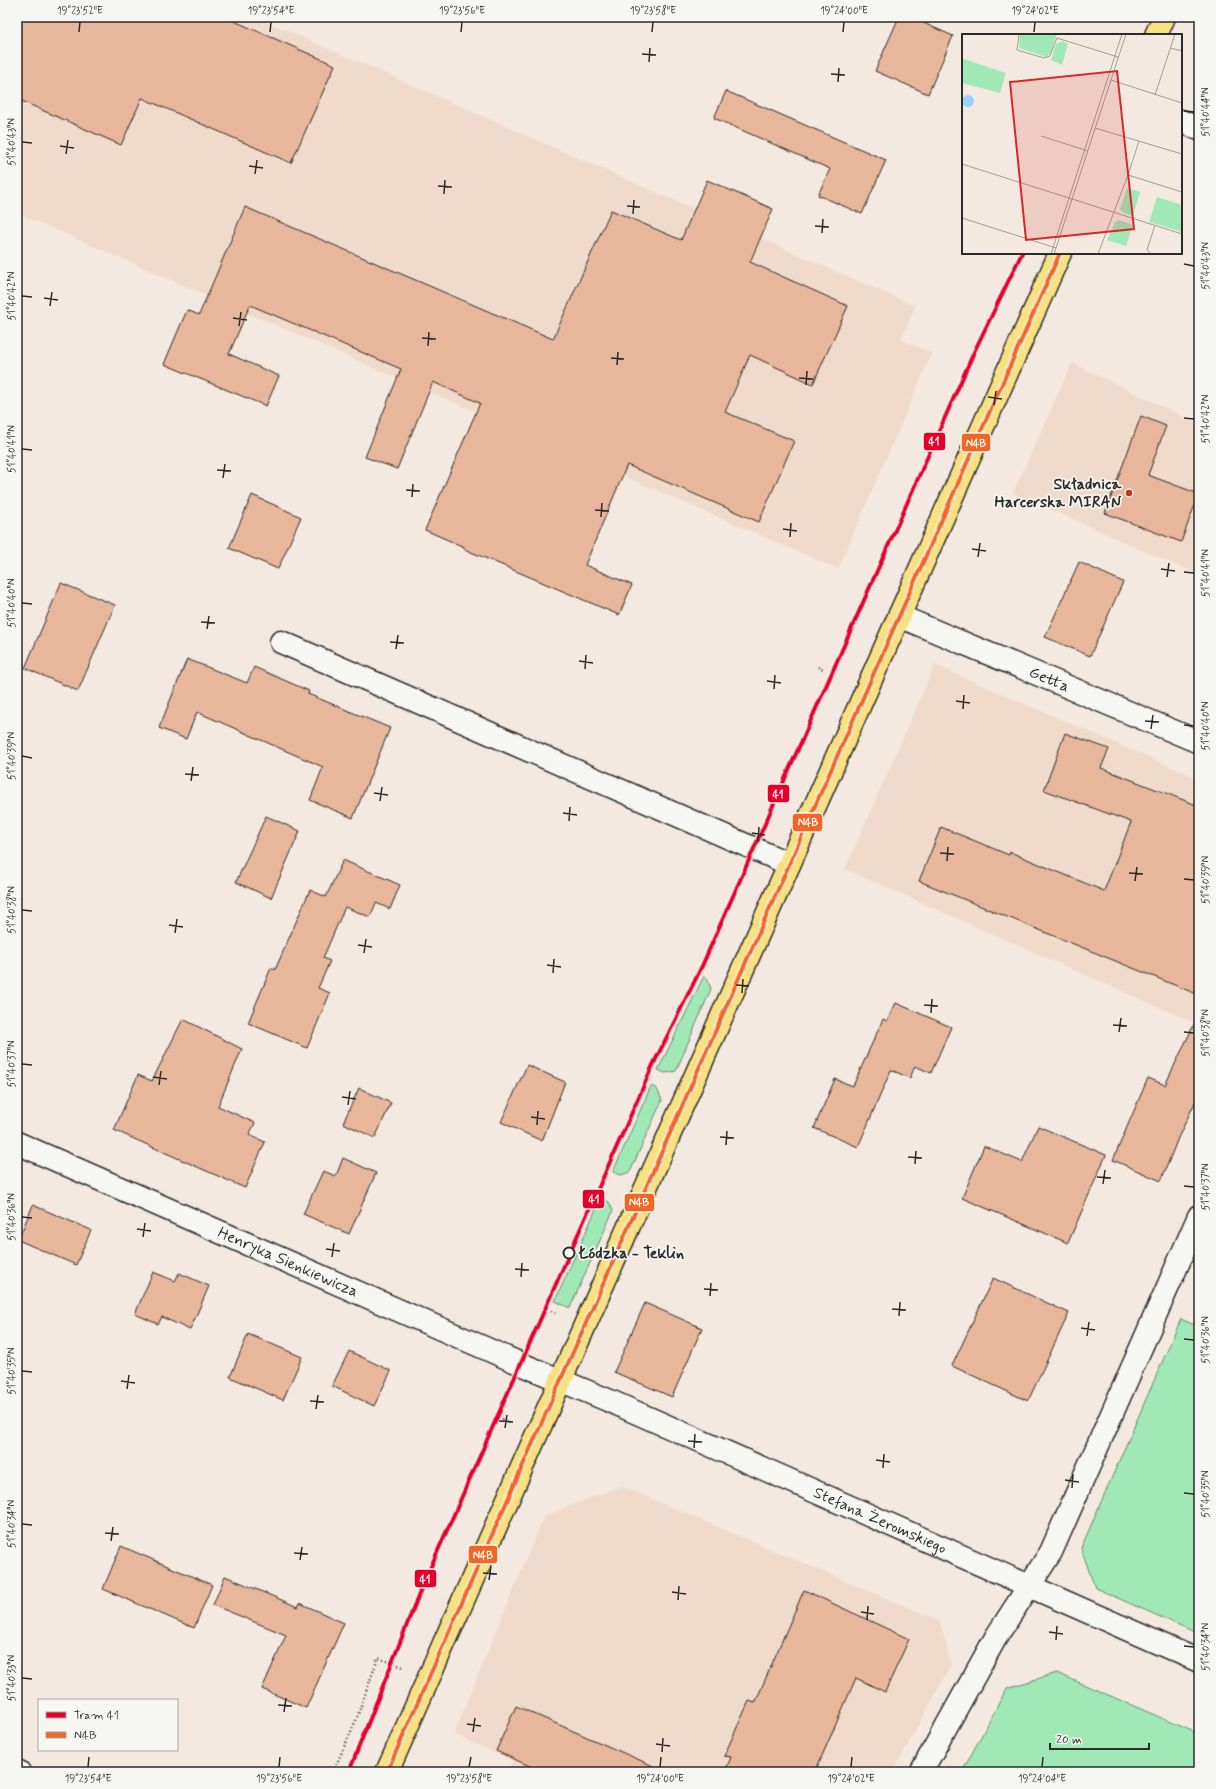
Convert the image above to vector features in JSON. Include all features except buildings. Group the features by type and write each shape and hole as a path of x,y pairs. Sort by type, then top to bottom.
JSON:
{"main road":[{"path":"1156,34 1164,17"},
{"path":"387,1772 1060,254"}],"street":[{"path":"1182,121 1199,129"},
{"name":"Getta","path":"898,616 1199,742"},
{"path":"281,642 789,864"},
{"name":"Henryka Sienkiewicza","path":"17,1143 560,1380"},
{"path":"921,1772 996,1637 1051,1552 1066,1521 1199,1216"},
{"name":"Stefana Żeromskiego","path":"560,1380 1199,1660"}],"path":[{"path":"818,667 825,671"},
{"path":"508,1428 510,1423"},
{"path":"333,1772 356,1720 378,1658 405,1668 408,1661"}],"shaded area":[{"path":"17,17 256,17 915,306 901,340 932,353 838,569 17,213"},
{"path":"1072,363 1199,424 1199,575 1013,493"},
{"path":"935,665 1199,779 1199,1025 845,869"},
{"path":"621,1486 940,1621 951,1665 893,1772 508,1772 513,1761 454,1734 544,1516"}],"green space":[{"path":"704,976 707,978 711,989 676,1071 665,1073 658,1070"},
{"path":"651,1086 657,1089 662,1100 630,1172 621,1175 613,1172"},
{"path":"601,1198 609,1202 613,1211 570,1308 555,1301"},
{"path":"1181,1319 1199,1327 1199,1634 1095,1588 1081,1548"},
{"path":"1057,1673 1199,1734 1199,1760 1194,1772 962,1772 1007,1688"}],"tram line":[{"name":"41","path":"349,1772 421,1589 652,1067 702,966 974,352 1022,254"}],"transit line":[{"name":"N4B","path":"387,1772 1060,254"}],"place":[{"name":"Składnica Harcerska MIRAN","path":"1129,493"},
{"name":"Łódzka - Teklin","path":"569,1253"}]}
